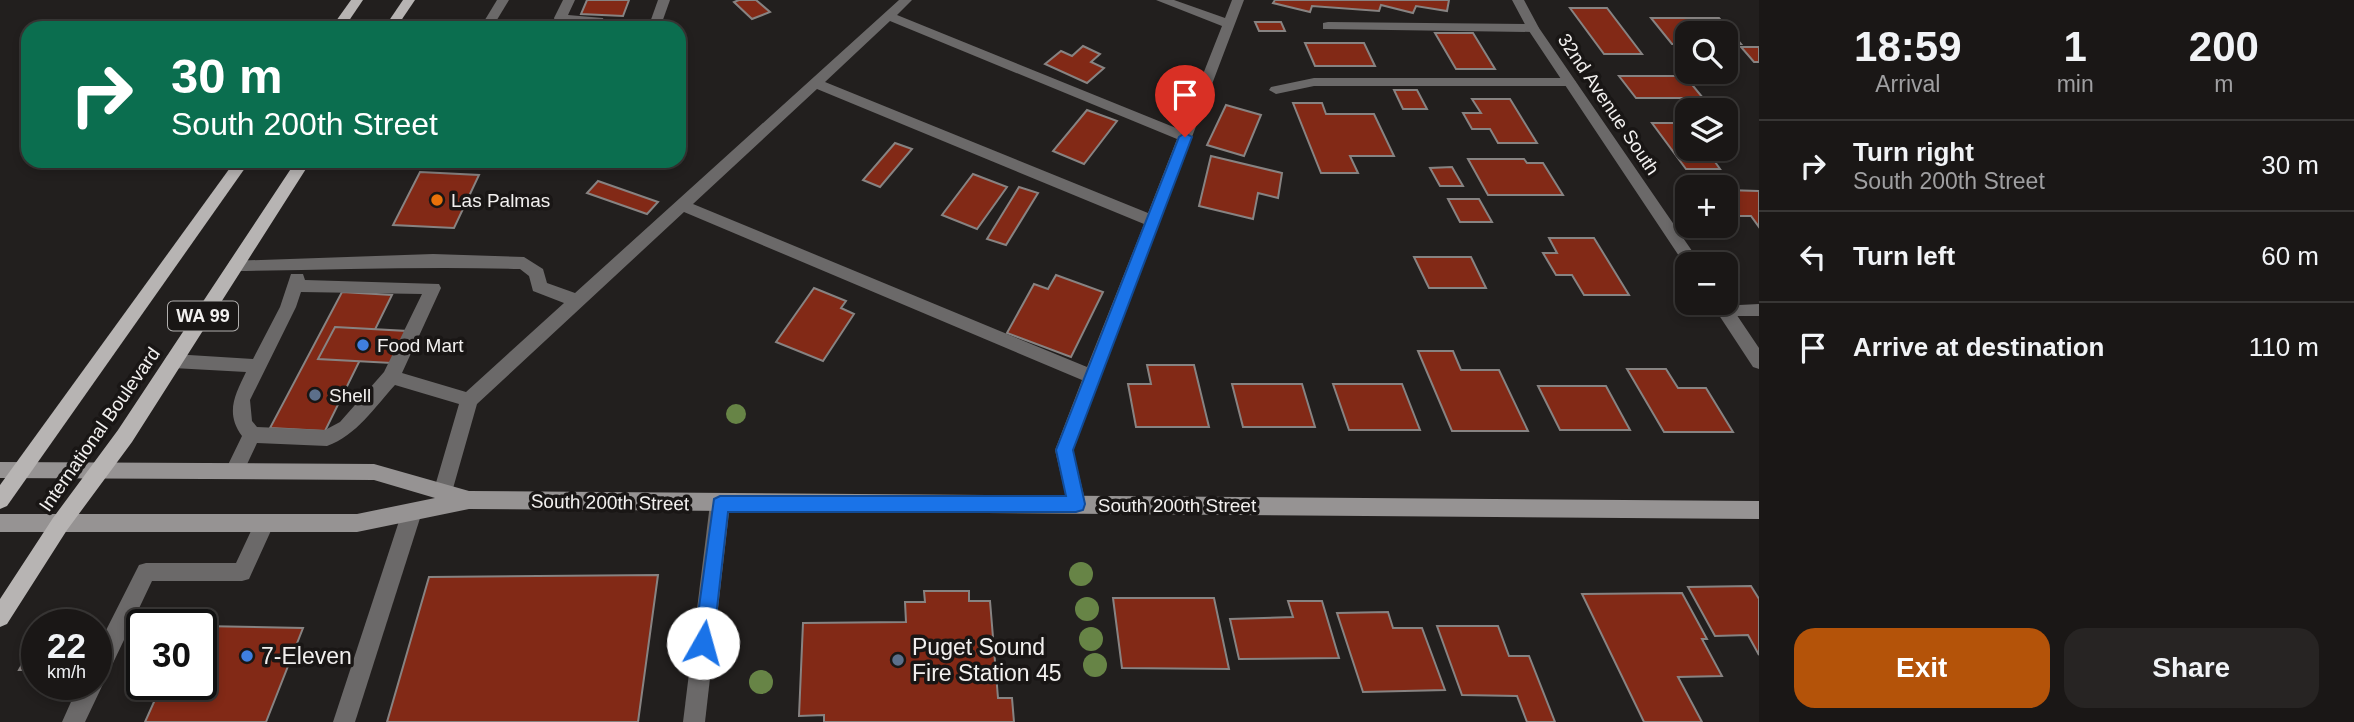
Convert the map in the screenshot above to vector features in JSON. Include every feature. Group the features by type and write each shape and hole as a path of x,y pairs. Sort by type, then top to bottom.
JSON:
{"main road":[{"path":"342,21 357,0"},
{"path":"396,21 409,0"},
{"name":"International Boulevard","path":"0,500 238,168"},
{"name":"International Boulevard","path":"0,617 60,524 125,436 299,168"},
{"name":"South 200th Street","path":"0,470 374,472 469,500"},
{"name":"South 200th Street","path":"0,523 356,523 469,500 1759,510"}],"street":[{"path":"490,21 503,0"},
{"path":"569,0 560,19 598,21"},
{"path":"656,21 664,0"},
{"path":"443,493 470,400 906,0"},
{"path":"1162,0 1229,24"},
{"path":"1076,504 1065,450 1238,0"},
{"name":"32nd Avenue South","path":"1518,0 1533,29 1685,252"},
{"path":"888,16 1185,137"},
{"path":"1328,26 1533,29"},
{"path":"1276,90 1314,82 1569,82"},
{"path":"815,83 1152,222"},
{"path":"682,205 1093,377"},
{"path":"236,265 433,260 524,263 537,273 539,287 577,301"},
{"path":"251,435 243,423 240,400 288,307 300,264"},
{"path":"251,435 327,438 347,427 391,377 433,288 294,286"},
{"path":"1738,308 1759,310"},
{"path":"1727,315 1759,362"},
{"path":"173,361 257,366"},
{"path":"391,377 470,400"},
{"path":"234,471 251,435"},
{"path":"694,722 720,504"},
{"path":"344,722 412,512"},
{"path":"112,641 146,572 242,572 264,524"},
{"path":"73,722 83,700"}],"building":[{"path":"587,0 629,0 623,16 581,14"},
{"path":"756,0 770,12 752,19 734,2"},
{"path":"1275,0 1449,0 1447,11 1416,6 1413,13 1381,5 1379,11 1312,6 1310,12 1273,3"},
{"path":"1570,8 1607,8 1642,54 1604,54"},
{"path":"1651,18 1719,18 1722,21 1675,21 1675,44 1672,44"},
{"path":"1255,22 1281,22 1285,31 1259,31"},
{"path":"1435,33 1473,33 1495,69 1456,69"},
{"path":"1305,43 1364,43 1375,66 1315,66"},
{"path":"1083,46 1100,54 1091,62 1104,68 1087,83 1045,64 1061,51 1072,56"},
{"path":"1741,47 1759,47 1759,62 1754,62"},
{"path":"1619,76 1675,76 1675,84 1692,84 1703,98 1675,98 1636,98"},
{"path":"1394,90 1417,90 1427,109 1403,109"},
{"path":"1472,99 1510,99 1537,143 1498,143 1490,129 1472,129 1463,113 1481,113"},
{"path":"1293,103 1322,103 1326,114 1374,114 1394,156 1350,156 1358,173 1321,173"},
{"path":"1226,105 1261,115 1244,156 1207,145"},
{"path":"1087,110 1117,121 1084,164 1053,151"},
{"path":"1652,123 1675,123 1675,154"},
{"path":"895,143 912,149 880,187 863,180"},
{"path":"1211,156 1282,173 1278,198 1258,193 1253,219 1199,206"},
{"path":"1468,159 1524,159 1527,163 1543,163 1563,195 1488,195"},
{"path":"1680,161 1714,161 1720,169 1686,169"},
{"path":"1452,167 1463,186 1440,186 1430,168"},
{"name":"Las Palmas","path":"420,172 479,175 454,228 393,225"},
{"path":"973,174 1007,187 977,229 942,215"},
{"path":"598,181 658,202 647,214 587,193"},
{"path":"1019,187 1038,193 1006,245 987,239"},
{"path":"1738,190 1759,191 1759,227 1751,216 1738,216"},
{"path":"1448,199 1479,199 1492,222 1460,222"},
{"path":"1549,238 1594,238 1629,295 1584,295 1572,275 1556,275 1543,253 1557,253"},
{"path":"1414,257 1471,257 1486,288 1429,288"},
{"path":"1056,275 1103,292 1071,357 1007,333 1034,284 1048,289"},
{"path":"814,288 846,301 841,308 854,314 823,361 776,342"},
{"name":"Shell","path":"342,292 392,295 325,431 270,428"},
{"name":"Food Mart","path":"335,327 407,331 392,363 318,359"},
{"path":"1418,351 1453,351 1461,370 1499,370 1528,431 1452,431"},
{"path":"1147,365 1194,365 1209,427 1136,427 1128,384 1151,384"},
{"path":"1627,369 1666,369 1678,388 1706,388 1733,432 1664,432"},
{"path":"1232,384 1302,384 1315,427 1243,427"},
{"path":"1333,384 1402,384 1420,430 1349,430"},
{"path":"1538,386 1606,386 1630,430 1560,430"},
{"path":"658,575 638,722 387,722 429,577"},
{"path":"1751,586 1759,599 1759,655 1748,635 1715,636 1688,587"},
{"name":"Puget Sound Fire Station 45","path":"924,591 969,591 969,601 990,601 998,698 1012,698 1014,722 824,722 824,715 799,716 803,623 906,622 905,602 925,602"},
{"path":"1682,593 1707,639 1702,639 1722,676 1678,677 1702,722 1644,722 1582,594"},
{"path":"1113,598 1214,598 1229,669 1122,668"},
{"path":"1288,601 1322,601 1339,658 1239,659 1230,619 1293,617"},
{"path":"1388,612 1393,628 1422,628 1445,690 1363,692 1337,613"},
{"name":"7-Eleven","path":"217,626 303,628 266,722 145,722 155,700 217,700"},
{"path":"1437,626 1498,626 1509,656 1529,656 1555,722 1527,722 1517,696 1462,695"}],"place":[{"name":"Las Palmas","path":"437,200"},
{"name":"Food Mart","path":"363,345"},
{"name":"Shell","path":"315,395"},
{"name":"7-Eleven","path":"247,656"},
{"name":"Puget Sound Fire Station 45","path":"898,660"}],"route":[{"path":"703,643 720,504 1076,504 1065,450 1185,137"}]}
